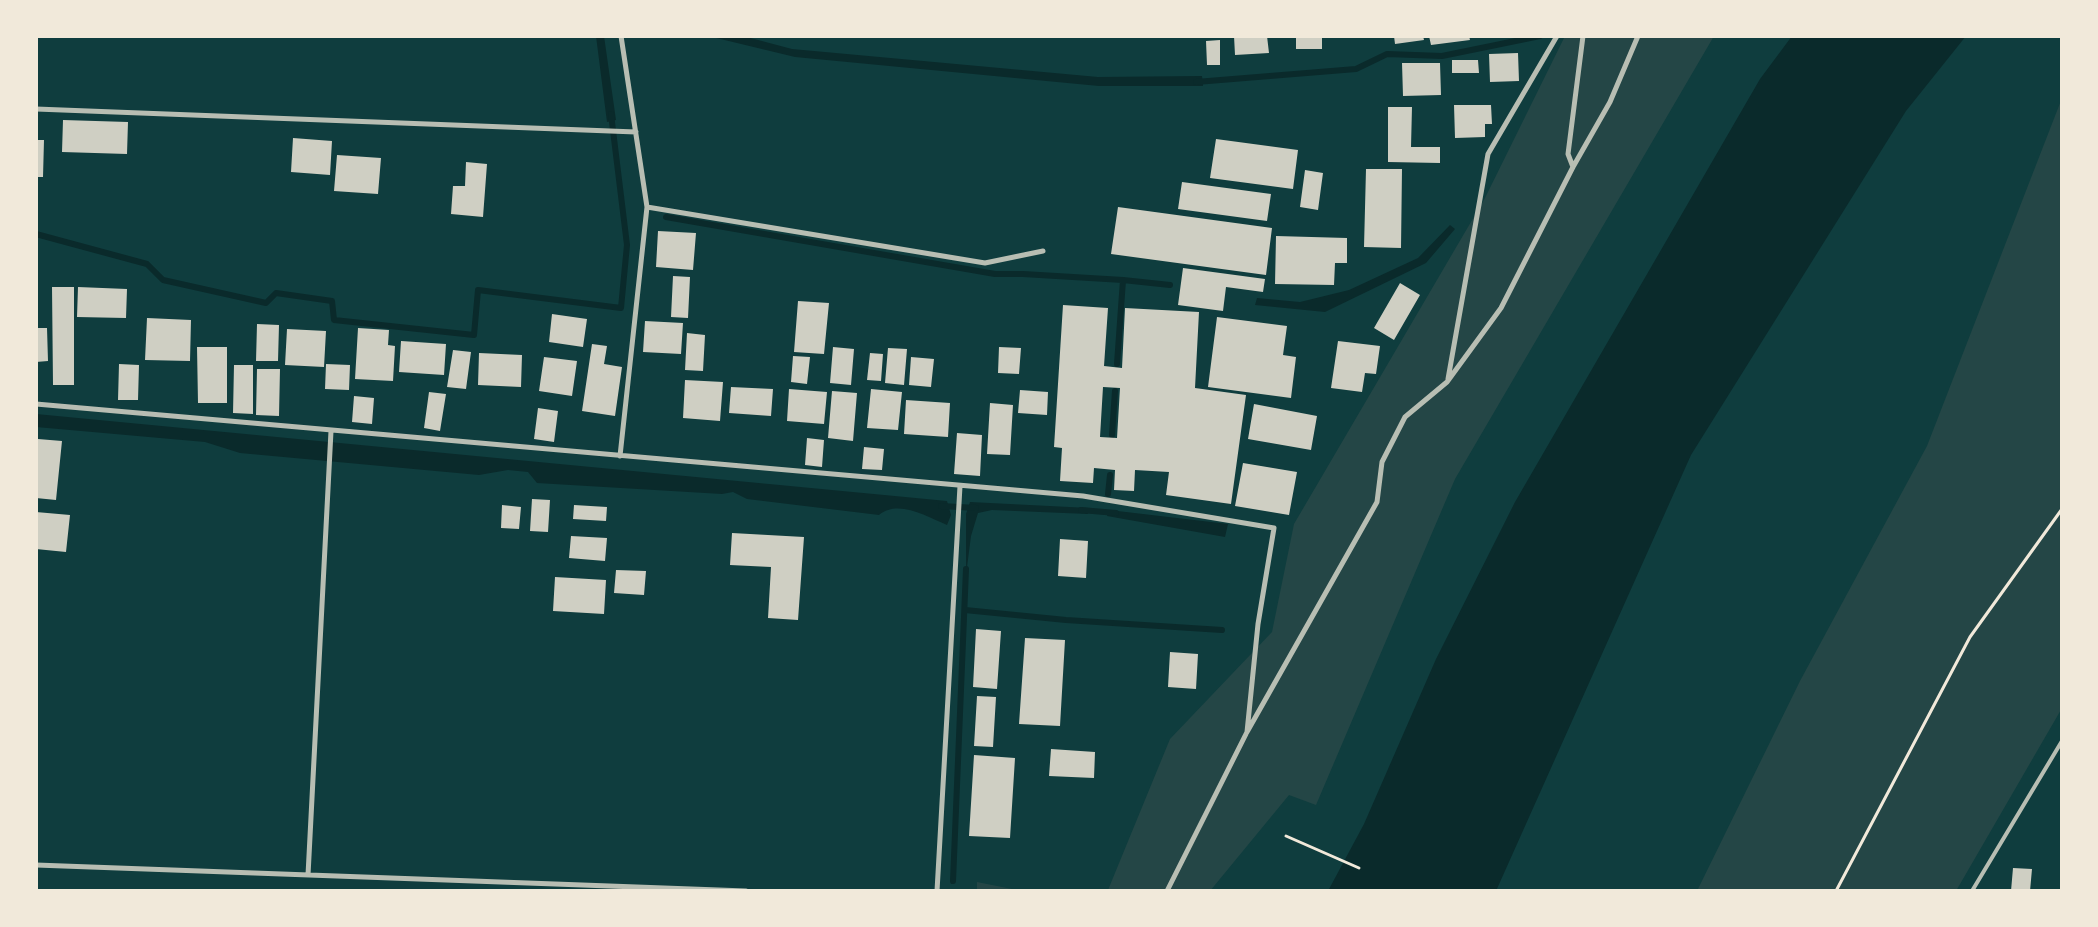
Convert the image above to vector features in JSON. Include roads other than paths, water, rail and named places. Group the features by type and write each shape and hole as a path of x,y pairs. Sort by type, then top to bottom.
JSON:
{"street":[{"path":"620,456 647,207 621,36"},
{"path":"1447,382 1488,154 1557,36"},
{"path":"1573,167 1568,154 1583,36"},
{"path":"1167,891 1246,732 1377,502 1382,462 1405,417 1447,382 1501,308 1573,167 1610,102 1638,36"},
{"path":"36,109 636,132"},
{"path":"647,207 984,263 1043,251"},
{"path":"36,404 1083,496 1274,528 1258,624 1246,732"},
{"path":"308,875 331,431"},
{"path":"940,890 960,486"},
{"path":"36,866 746,891"}],"lane":[{"path":"1972,891 2062,741"}],"waterway":[{"path":"1196,82 1356,69 1387,54 1442,56 1540,36"},
{"path":"36,234 147,264 163,280 266,303 276,293 332,301 334,320 474,335 478,290 621,308 627,245 611,114"},
{"path":"666,217 995,274 1123,280 1117,364"},
{"path":"1123,280 1170,285"},
{"path":"1112,435 1115,391"},
{"path":"1108,494 1110,475"},
{"path":"941,506 976,508"},
{"path":"1081,510 1116,513"},
{"path":"953,881 966,569"},
{"path":"965,610 1066,620 1222,630"}]}
